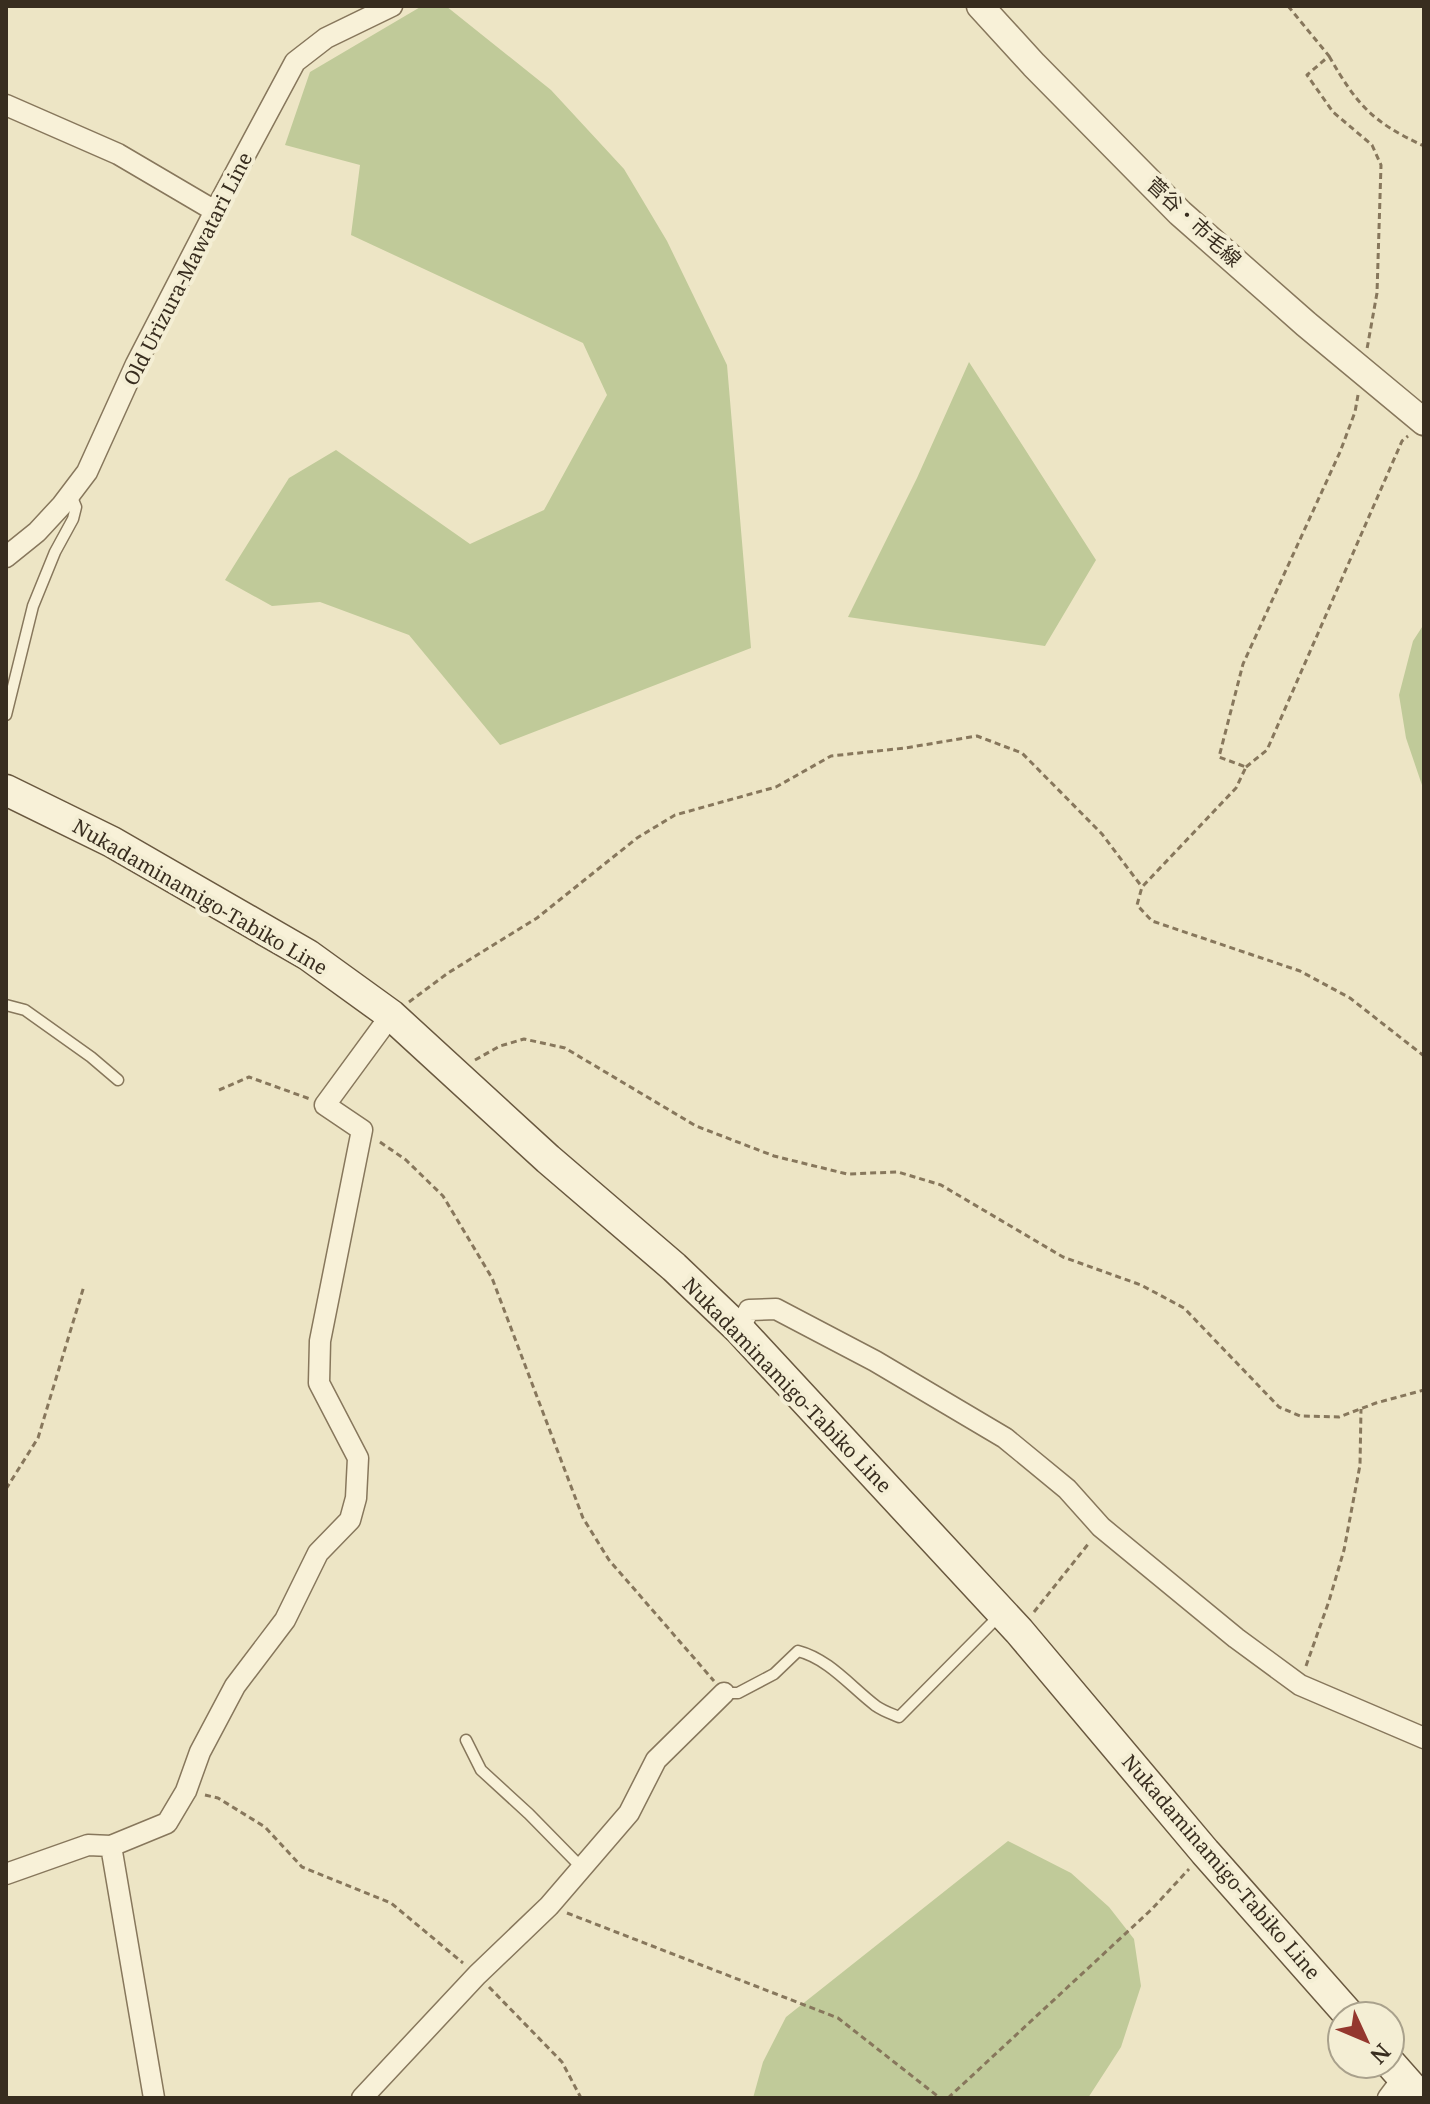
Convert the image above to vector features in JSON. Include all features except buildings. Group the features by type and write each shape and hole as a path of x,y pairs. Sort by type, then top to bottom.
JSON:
{"main road":[{"name":"Nukadaminamigo-Tabiko Line","path":"6,790 112,842 308,955 391,1015 548,1159 674,1267 739,1329 1012,1623 1205,1852 1336,2000"}],"street":[{"name":"Old Urizura-Mawatari Line","path":"6,557 37,532 71,495 87,472 136,364 295,62 326,38 392,6"},
{"name":"菅谷・市毛線","path":"980,6 1180,213 1363,371 1418,427"},
{"path":"6,105 118,154 215,211"},
{"path":"6,1874 88,1845 111,1846 167,1823 186,1791 200,1752 235,1686 285,1620 318,1553 350,1520 356,1498 358,1458 319,1383 320,1341 362,1130 325,1105 391,1015"},
{"path":"739,1329 749,1310 776,1309 875,1361 1005,1438 1067,1489 1101,1527 1236,1638 1300,1685 1424,1738"},
{"path":"362,2098 477,1975 549,1906 629,1813 656,1760 724,1693"},
{"path":"111,1846 154,2098"}],"lane":[{"path":"6,715 33,606 55,552 73,519 76,507 71,495"},
{"path":"6,1005 25,1010 118,1080"},
{"path":"724,1693 738,1693 774,1674 798,1651 810,1654 879,1708 899,1717 994,1621 1012,1623"},
{"path":"466,1740 481,1770 582,1868"}],"path":[{"path":"1288,6 1329,56 1349,91 1371,115 1424,146"},
{"path":"1246,767 1219,757 1243,664 1340,452 1355,412 1377,293 1381,165 1372,145 1333,112 1307,75 1329,56"},
{"path":"1418,427 1402,441 1267,750 1246,767 1236,788 1142,887 1137,905 1152,921 1300,971 1350,998 1424,1056"},
{"path":"391,1015 448,973 537,918 637,838 675,815 776,787 831,756 977,736 1022,753 1102,834 1142,887"},
{"path":"454,1072 500,1046 524,1039 565,1048 696,1126 774,1156 847,1174 898,1172 941,1185 1063,1257 1141,1285 1184,1308 1279,1407 1300,1416 1339,1417 1424,1390"},
{"path":"219,1090 249,1077 325,1105"},
{"path":"362,1130 406,1160 443,1196 492,1278 583,1518 609,1560 724,1693"},
{"path":"6,1489 38,1438 84,1286"},
{"path":"1300,1685 1344,1550 1360,1465 1361,1409"},
{"path":"1012,1623 1101,1527"},
{"path":"186,1791 218,1798 265,1827 302,1867 391,1903 477,1975 562,2062 581,2098"},
{"path":"948,2098 1152,1909 1205,1852"},
{"path":"549,1906 838,2018 940,2098"}],"green space":[{"path":"422,6 446,6 551,90 624,169 667,241 727,365 751,648 500,745 409,635 320,602 272,606 225,580 289,478 336,450 470,544 544,510 607,395 583,343 351,235 360,165 285,145 310,72"},
{"path":"969,362 1096,560 1045,646 848,617 917,478"},
{"path":"1424,624 1424,791 1406,738 1399,695 1413,641"},
{"path":"1008,1841 1071,1873 1109,1907 1134,1939 1141,1986 1121,2047 1088,2098 753,2098 763,2062 786,2017"}]}
